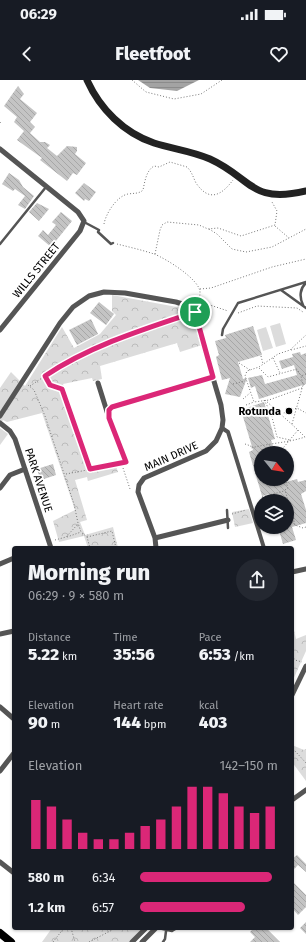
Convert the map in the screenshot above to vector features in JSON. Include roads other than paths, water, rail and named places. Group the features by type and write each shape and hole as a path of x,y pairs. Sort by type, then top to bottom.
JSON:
{"main road":[{"path":"88,80 104,108 128,129 153,142 209,159 256,190 282,195 306,191"},
{"path":"0,933 11,942"}],"street":[{"path":"1,152 78,212 84,221"},
{"name":"WILLS STREET","path":"0,330 80,231 84,221"},
{"path":"0,416 60,323 73,307 89,296 104,292 125,293 188,305 197,312 222,414 222,428 228,432 263,546"},
{"path":"108,414 112,407 213,377"},
{"path":"98,383 126,462"},
{"name":"PARK AVENUE","path":"0,423 14,435 50,546"},
{"name":"MAIN DRIVE","path":"156,546 155,538 138,492 138,485 144,478 206,451 216,441 222,428"},
{"path":"0,488 10,475 25,469"},
{"path":"155,538 228,517"},
{"path":"0,564 12,559"},
{"path":"294,572 306,569"},
{"path":"0,634 12,631"},
{"path":"294,691 306,665"},
{"path":"0,707 12,717"},
{"path":"0,771 12,756"},
{"path":"294,799 306,790"},
{"path":"0,862 12,871"},
{"path":"132,942 144,930"},
{"path":"142,942 155,930"}],"lane":[{"path":"0,244 46,187"},
{"path":"84,221 99,230 98,232 111,244 113,243"},
{"path":"222,335 223,329 231,312 236,305 242,301 306,282"},
{"path":"306,282 302,288 300,297 301,302 306,308"},
{"path":"280,290 306,308"},
{"path":"227,510 228,528"},
{"path":"163,930 174,930"},
{"path":"163,942 166,931"}],"place":[{"name":"Rotunda","path":"289,411"}]}
